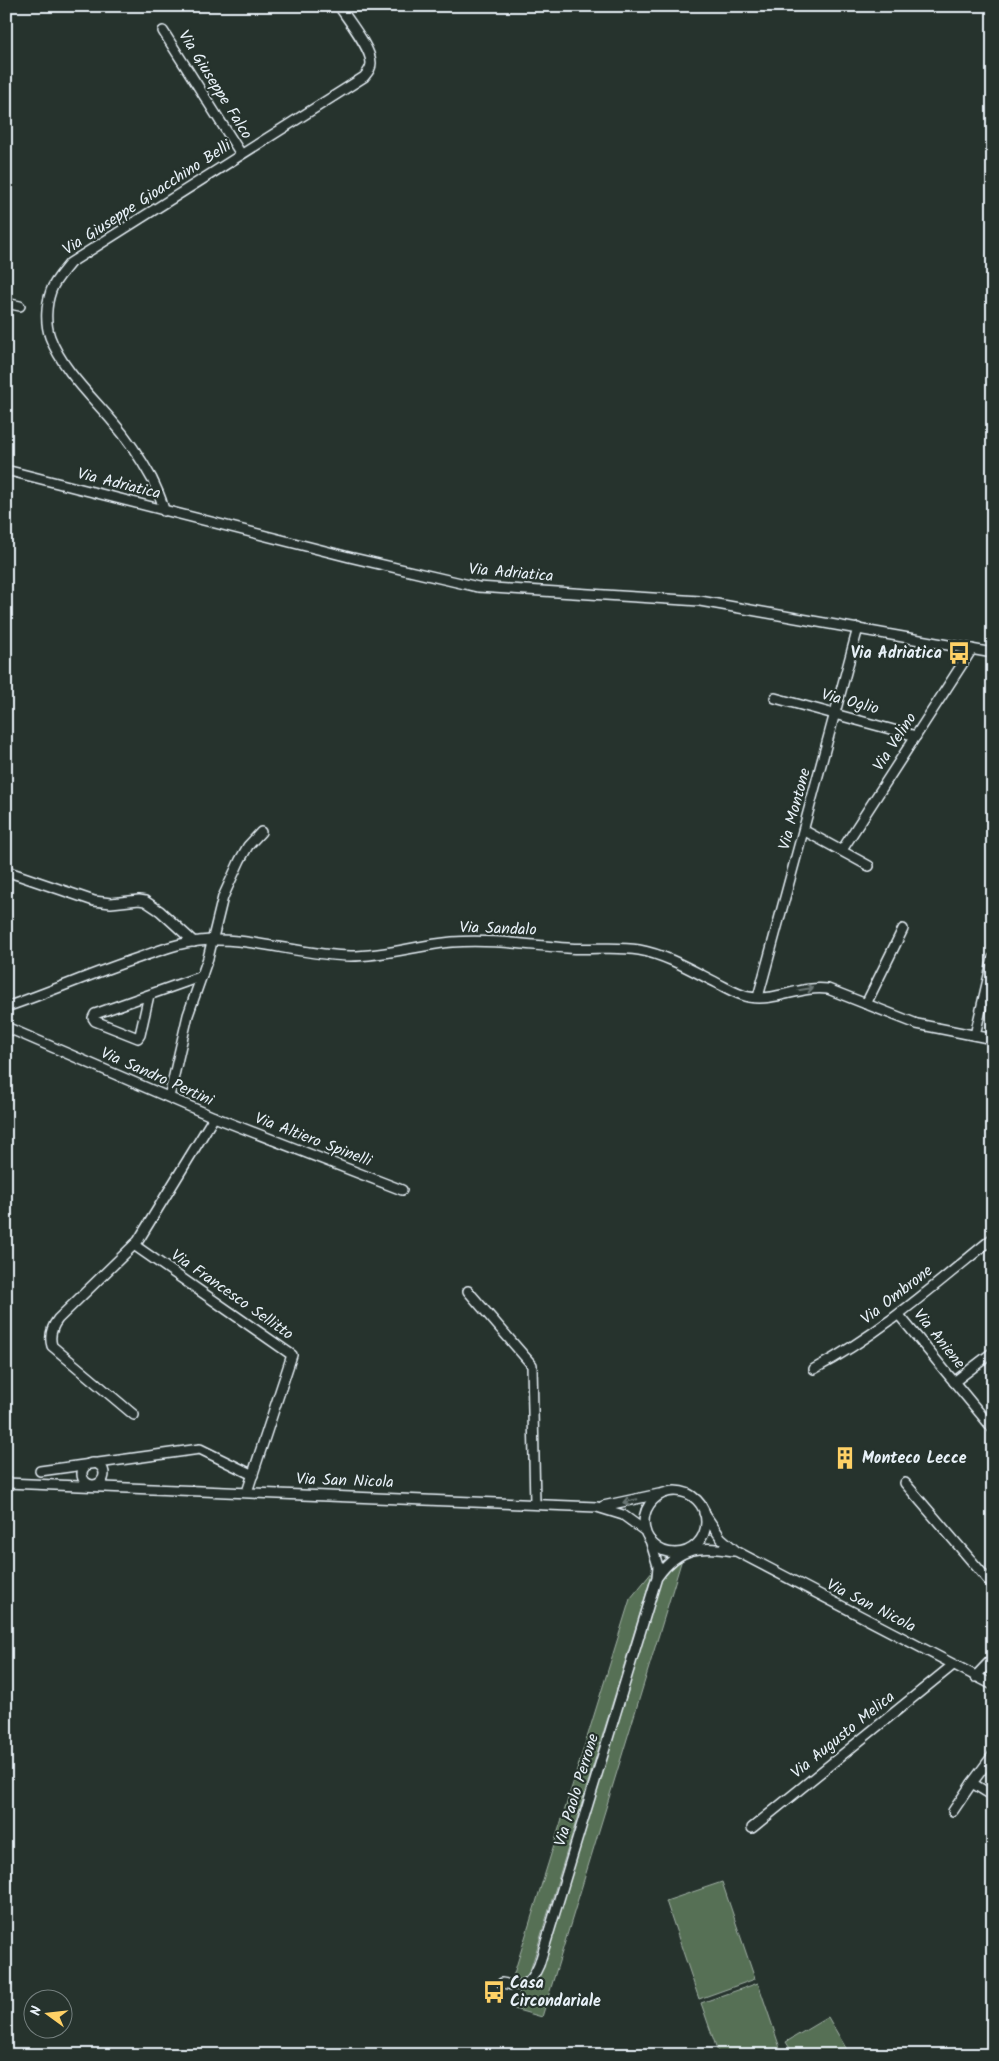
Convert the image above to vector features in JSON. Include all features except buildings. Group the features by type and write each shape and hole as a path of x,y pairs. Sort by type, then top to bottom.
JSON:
{"street":[{"name":"Via Giuseppe Gioacchino Belli","path":"164,511 158,490 128,442 82,386 53,343 47,323 47,307 51,290 59,276 70,264 364,77 369,70 371,62 368,52 339,6"},
{"name":"Via Giuseppe Falco","path":"163,31 241,154"},
{"path":"6,303 20,306"},
{"name":"Via Adriatica","path":"6,470 164,511 478,587 700,601 993,653"},
{"name":"Via Montone","path":"758,998 805,831 858,628"},
{"name":"Via Velino","path":"842,850 972,649"},
{"name":"Via Oglio","path":"775,698 916,736"},
{"path":"805,831 869,866"},
{"path":"169,1097 188,1015 213,940 227,884 248,846 261,832"},
{"path":"6,871 94,901 111,903 146,901 194,942"},
{"path":"866,1004 903,929"},
{"name":"Via Sandalo","path":"6,1008 126,962 194,942 231,941 318,954 352,956 381,954 451,942 517,942 591,950 616,948 641,951 662,957 736,992 758,998 767,998 817,988 828,989 917,1024 993,1039"},
{"path":"975,1036 993,958"},
{"path":"149,995 138,1038 94,1021 95,1014 202,976"},
{"name":"Via Sandro Pertini","path":"6,1026 214,1117 134,1245 54,1324 50,1334 52,1346 134,1415"},
{"name":"Via Altiero Spinelli","path":"214,1117 402,1190"},
{"name":"Via Ombrone","path":"814,1369 845,1352 899,1315 993,1238"},
{"name":"Via Francesco Sellitto","path":"134,1245 292,1355 247,1492"},
{"path":"468,1291 532,1364 535,1504"},
{"name":"Via Aniene","path":"899,1315 993,1429"},
{"path":"954,1382 993,1352"},
{"path":"40,1471 200,1449 253,1475"},
{"path":"91,1463 98,1464 103,1470 103,1477 100,1483 93,1485 87,1483 82,1478 85,1466 91,1463"},
{"name":"Via San Nicola","path":"6,1483 93,1485 596,1507 623,1515 645,1531 650,1540 659,1549 670,1552 699,1548 736,1551"},
{"path":"906,1483 993,1586"},
{"name":"Via San Nicola","path":"596,1507 664,1493 681,1491 689,1494 696,1499 720,1538 736,1551 993,1685"},
{"path":"645,1531 644,1516 647,1508 652,1501 664,1493"},
{"path":"688,1550 703,1535 706,1524 704,1513"},
{"name":"Via Paolo Perrone","path":"502,1983 522,1986 528,1983 533,1978 539,1964 657,1577 658,1566 650,1540"},
{"name":"Via Paolo Perrone","path":"657,1577 672,1560 688,1550"},
{"path":"975,1676 993,1658"},
{"name":"Via Augusto Melica","path":"752,1828 953,1665"},
{"path":"953,1811 993,1755"},
{"path":"972,1784 993,1796"}],"green space":[{"path":"682,1559 542,2017 514,2009 520,1991 534,1984 541,1970 661,1579 667,1568"},
{"path":"653,1571 531,1968 524,1978 512,1980 630,1599"},
{"path":"722,1882 755,1979 699,1999 666,1901"},
{"path":"758,1983 780,2048 761,2055 719,2055 701,2003"},
{"path":"828,2017 850,2055 794,2055 786,2042"}],"place":[{"name":"Via Adriatica","path":"959,653"},
{"name":"Monteco Lecce","path":"845,1458"},
{"name":"Casa Circondariale","path":"494,1992"}]}
